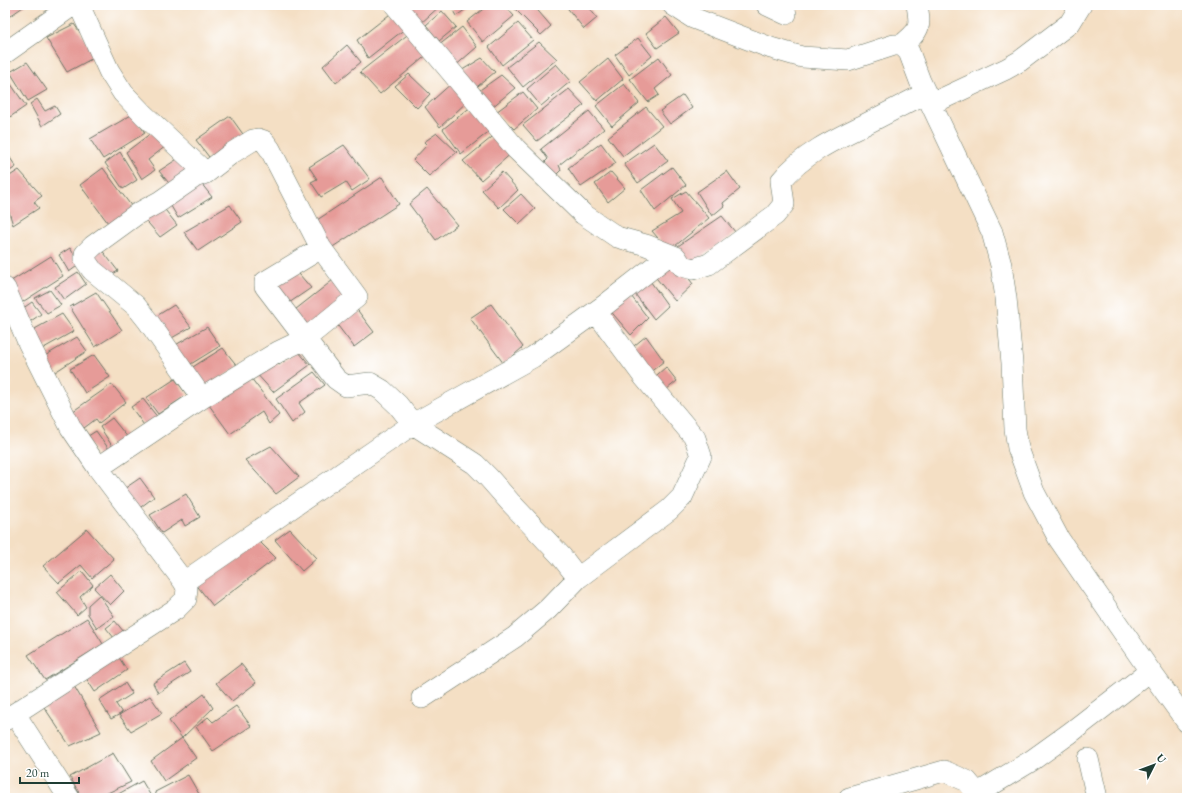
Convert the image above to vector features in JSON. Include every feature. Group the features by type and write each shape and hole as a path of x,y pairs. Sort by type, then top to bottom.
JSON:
{"street":[{"path":"5,53 73,5"},
{"path":"79,5 109,71 123,93 144,116 206,173"},
{"path":"394,5 516,149 583,214 617,236 646,245 676,258 682,266 693,269 709,264 775,215 784,204 781,181 791,169 802,160 836,139 928,99 1006,69 1020,61 1070,23 1082,5"},
{"path":"673,5 693,18 771,48 802,57 848,60 894,44 902,45 909,52 928,99 992,232 1001,265 1006,298 1012,356 1018,448 1034,492 1059,539 1187,722"},
{"path":"767,5 786,14"},
{"path":"902,45 914,34 920,22 917,5"},
{"path":"98,468 202,398 278,352 305,339 357,297 321,248 270,149 264,141 258,139 253,140 232,153 206,173 195,177 159,202 137,214 93,246 85,254 85,260 92,270 136,306 202,398"},
{"path":"321,248 265,282 265,286 336,379 346,386 370,384 382,390 398,405 413,424 474,464 488,477 561,556 578,578"},
{"path":"184,582 413,424 534,357 596,312 669,255"},
{"path":"5,288 28,342 71,428 98,468 187,588 186,599 176,609 10,717 69,798"},
{"path":"422,698 515,637 548,608 578,578 625,544 673,506 682,497 701,456 695,438 644,377 596,312"},
{"path":"849,798 944,771 967,781 980,796 1032,761 1150,671"},
{"path":"1088,759 1097,798"}],"building":[{"path":"5,5 26,5 7,18 5,15"},
{"path":"406,5 441,5 420,24"},
{"path":"450,5 472,5 456,16"},
{"path":"488,5 504,5 514,16 483,42 467,22"},
{"path":"519,5 533,5 551,26 541,35 515,9"},
{"path":"565,5 595,5 590,9 597,18 584,29"},
{"path":"394,11 406,28 368,58 357,40"},
{"path":"442,11 456,27 439,41 426,25"},
{"path":"666,17 679,33 657,48 646,33"},
{"path":"518,23 533,40 502,65 489,47"},
{"path":"74,24 97,56 67,72 46,38"},
{"path":"462,27 477,47 454,67 438,46"},
{"path":"411,32 428,54 380,94 360,72"},
{"path":"638,38 652,56 629,75 615,55"},
{"path":"539,42 557,59 523,87 507,67"},
{"path":"347,45 361,62 336,83 323,66"},
{"path":"659,57 672,75 655,89 659,95 648,102 630,79"},
{"path":"482,58 495,72 473,90 459,72"},
{"path":"608,59 623,79 597,101 580,82"},
{"path":"27,62 47,90 28,101 10,72"},
{"path":"556,64 571,81 541,106 527,89"},
{"path":"409,74 430,94 417,108 395,86"},
{"path":"501,75 515,88 491,108 477,92"},
{"path":"5,77 26,106 10,117 5,110"},
{"path":"453,82 469,100 440,127 425,107"},
{"path":"624,84 639,103 612,126 596,106"},
{"path":"569,89 584,105 537,141 523,125"},
{"path":"523,92 537,109 514,129 496,112"},
{"path":"683,95 692,108 670,124 660,111"},
{"path":"37,99 45,111 55,106 60,114 42,126 30,104"},
{"path":"472,106 492,129 461,154 443,129"},
{"path":"646,107 662,126 623,156 608,137"},
{"path":"589,111 604,129 559,165 561,170 553,178 542,165 548,159 541,149"},
{"path":"133,114 145,133 103,159 90,139"},
{"path":"230,116 245,137 212,161 196,140"},
{"path":"155,130 166,146 148,160 155,170 142,179 126,152"},
{"path":"437,133 457,152 429,176 413,160 427,145 424,142"},
{"path":"497,133 514,151 481,180 463,161"},
{"path":"601,143 616,163 581,187 568,168"},
{"path":"654,143 668,161 638,183 624,164"},
{"path":"344,145 370,179 352,191 346,182 321,197 311,182 317,179 309,167"},
{"path":"5,150 16,167 5,174"},
{"path":"120,152 137,180 123,189 105,163"},
{"path":"185,154 197,171 173,188 159,171"},
{"path":"672,167 686,185 655,211 641,190"},
{"path":"103,168 135,211 111,227 80,185"},
{"path":"19,170 42,196 34,202 39,208 13,225 9,212 5,215 5,179"},
{"path":"727,171 740,189 723,203 724,206 712,216 697,192"},
{"path":"502,172 518,190 499,208 482,190"},
{"path":"611,172 625,188 608,202 595,184"},
{"path":"382,177 399,204 328,250 311,224"},
{"path":"197,178 212,197 178,218 168,201"},
{"path":"427,189 457,225 436,240 409,204"},
{"path":"686,191 709,218 669,251 652,231 681,213 672,199"},
{"path":"521,194 535,209 519,224 504,209"},
{"path":"230,205 242,222 198,251 184,232"},
{"path":"162,206 177,225 160,237 143,217"},
{"path":"722,216 736,233 689,265 678,246"},
{"path":"70,248 80,264 69,272 59,255"},
{"path":"101,249 118,271 106,278 88,256"},
{"path":"51,256 63,276 21,303 8,283"},
{"path":"674,259 693,284 675,301 652,273"},
{"path":"294,268 311,288 286,305 267,283"},
{"path":"78,272 86,284 64,300 55,287"},
{"path":"648,278 668,306 654,319 632,290"},
{"path":"333,280 349,301 307,334 291,313"},
{"path":"50,290 61,305 47,313 35,298"},
{"path":"96,292 122,330 95,347 70,307"},
{"path":"628,292 648,318 631,335 608,308"},
{"path":"32,302 41,314 28,323 19,311"},
{"path":"352,303 374,332 354,347 332,318"},
{"path":"491,304 523,347 504,364 470,318"},
{"path":"174,305 191,327 170,339 155,317"},
{"path":"62,314 74,331 42,349 31,331"},
{"path":"207,327 220,346 186,367 172,347"},
{"path":"646,336 664,361 648,374 629,350"},
{"path":"77,337 87,351 52,374 43,357"},
{"path":"223,348 238,367 201,391 188,370"},
{"path":"298,351 310,365 273,392 255,372 273,358 279,365"},
{"path":"94,355 110,377 85,393 70,369"},
{"path":"666,367 677,381 661,394 650,381"},
{"path":"314,372 325,385 299,403 305,412 292,423 276,399"},
{"path":"251,378 279,415 269,424 262,412 230,434 209,405"},
{"path":"175,379 187,395 158,414 146,398"},
{"path":"112,384 126,402 99,423 96,419 80,431 69,414"},
{"path":"143,399 159,419 146,428 131,407"},
{"path":"112,418 129,439 114,449 100,427"},
{"path":"96,431 111,452 101,460 85,438"},
{"path":"271,446 299,477 276,494 245,460"},
{"path":"140,478 154,497 137,510 121,491"},
{"path":"186,494 200,517 185,526 182,520 162,533 150,515"},
{"path":"87,529 114,559 92,578 81,565 59,583 43,566"},
{"path":"290,529 317,558 302,571 275,540"},
{"path":"256,538 276,558 213,606 195,583"},
{"path":"82,571 93,585 80,597 86,607 77,615 57,592"},
{"path":"110,574 124,591 110,605 94,588"},
{"path":"99,595 114,616 97,628 88,614 88,605"},
{"path":"87,618 103,644 45,680 28,655"},
{"path":"115,621 128,637 119,644 106,628"},
{"path":"116,653 127,670 95,692 84,675"},
{"path":"184,663 190,672 158,693 153,683"},
{"path":"241,664 256,683 232,701 216,683"},
{"path":"125,683 132,694 116,704 122,713 111,719 99,700"},
{"path":"74,686 101,732 70,746 44,707"},
{"path":"204,694 213,708 182,738 169,721"},
{"path":"150,696 162,713 131,731 119,715"},
{"path":"236,706 251,726 213,751 196,727 208,717 213,722"},
{"path":"182,738 196,758 164,781 151,761"},
{"path":"113,753 131,782 97,798 82,798 70,777"},
{"path":"188,775 199,794 191,798 158,798 155,792"},
{"path":"142,781 152,798 111,798"}]}
